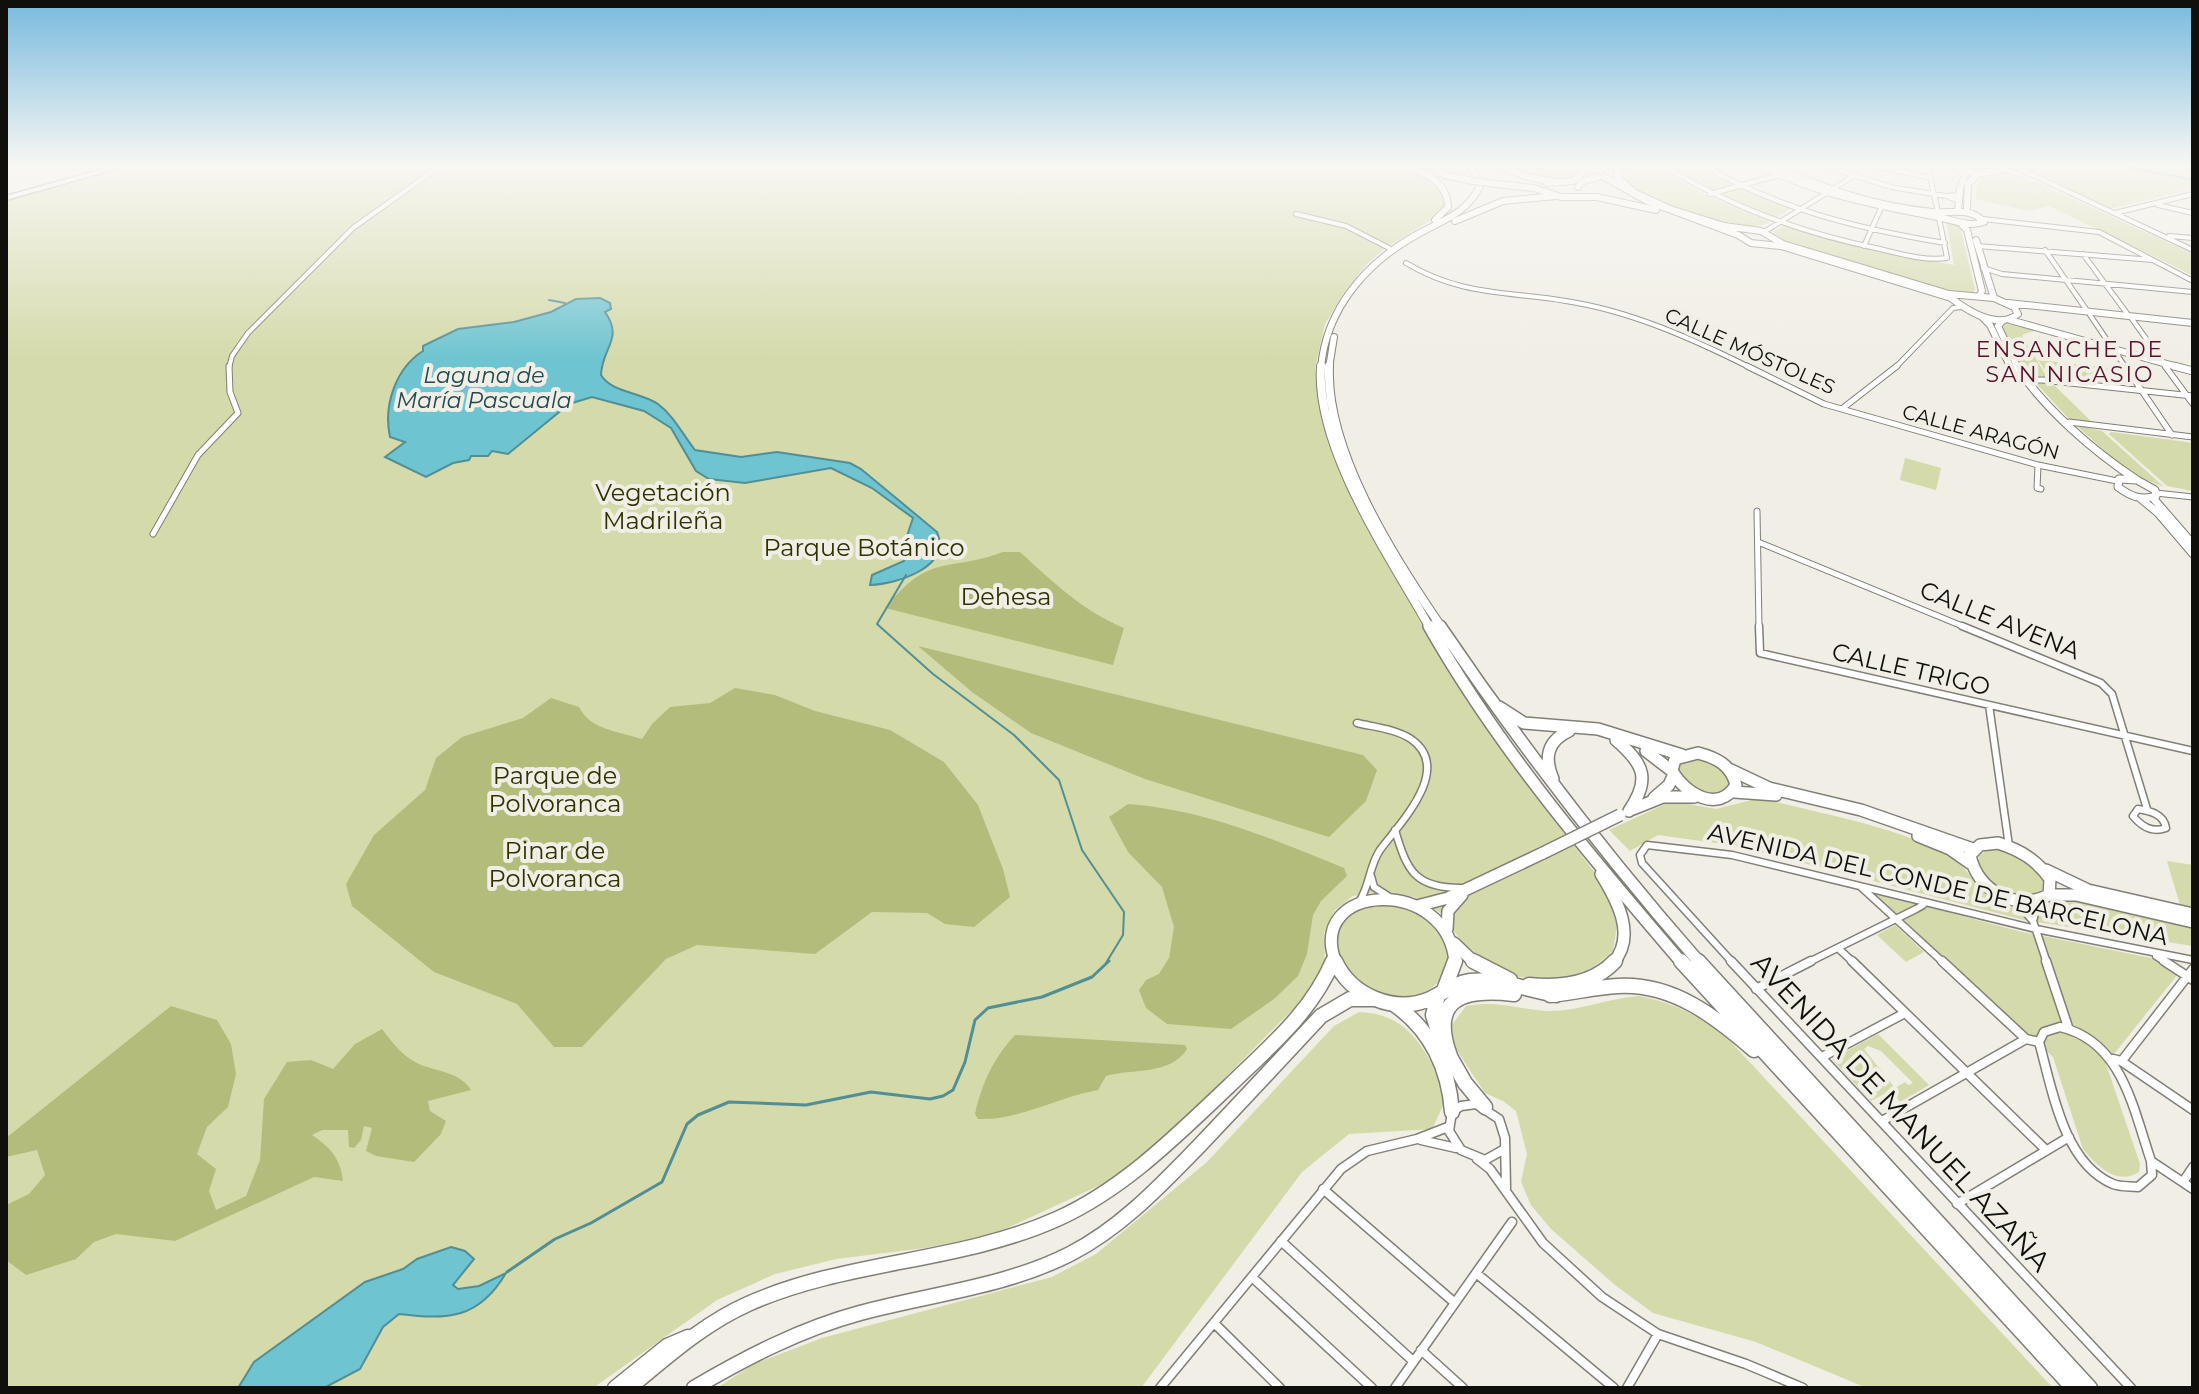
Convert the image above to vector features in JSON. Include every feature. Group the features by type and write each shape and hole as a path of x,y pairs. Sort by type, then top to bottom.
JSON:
{"main road":[{"path":"1420,229 1389,248 1360,279 1332,323 1323,348 1321,396 1326,420 1396,573 1473,696 1601,867 1788,1079 2073,1388"},
{"path":"1360,279 1393,249 1426,229"},
{"path":"1436,229 1395,254 1352,299 1334,335 1328,372 1329,398 1342,440 1369,501 1436,620 1483,694 1612,863 1797,1073 2090,1388"},
{"path":"1728,229 1764,232 1770,242"},
{"path":"1731,229 1740,232 1746,241 1770,242 1935,290 1963,302 1990,325 2003,356 2024,385 2119,482 2158,513 2193,554"},
{"path":"1966,229 1982,291 1980,295"},
{"path":"1973,229 1994,298"},
{"path":"1963,302 1980,295 2008,303 2089,314"},
{"path":"2008,303 2012,317"},
{"path":"2193,324 2028,309 1998,326 2005,345 2031,384 2120,469 2154,493 2193,544"},
{"path":"1982,317 2012,317 2193,369"},
{"path":"2119,482 2137,480"},
{"path":"2140,498 2154,493"},
{"path":"1436,620 1499,708 1513,720 1531,727 1597,729 1634,743 1682,755 1707,755 1769,788 1861,810 1973,849 1988,843 2009,846 2029,856 2044,869 2088,890 2193,914"},
{"path":"1579,727 1554,739 1547,754 1547,765 1551,777 1612,863"},
{"path":"1597,729 1627,749 1643,774 1640,796 1624,813"},
{"path":"1634,743 1672,774 1683,789 1700,797"},
{"path":"1649,802 1669,785 1672,764 1682,755"},
{"path":"1731,770 1736,785 1734,792"},
{"path":"615,1388 667,1346 747,1304 808,1282 966,1249 1058,1219 1136,1172 1299,1018 1321,993 1334,960 1332,932 1346,909 1359,902 1393,898 1417,906 1450,936 1465,957 1495,976 1536,986 1584,983 1616,959 1625,926 1603,876 1545,802 1535,781"},
{"path":"1417,906 1433,904 1649,802 1674,795 1721,799 1734,792 1770,794 1854,815 1928,839 1970,863 1974,872 1991,889 2015,900 2076,895 2193,922"},
{"path":"1970,863 1973,849"},
{"path":"2043,898 2051,888 2044,869"},
{"path":"1473,886 1451,905 1446,917 1457,959 1454,976 1432,1008 1433,1022 1450,1056 1465,1083 1485,1107"},
{"path":"1334,960 1351,983 1417,1020 1426,1032 1450,1085 1452,1112"},
{"path":"1393,1004 1425,1002 1469,981 1556,995"},
{"path":"1450,1056 1442,1031 1442,1017 1448,1007 1463,998 1480,992 1556,995 1633,985 1671,993 1719,1018 1788,1079"},
{"path":"694,1388 753,1354 794,1335 857,1314 993,1282 1050,1263 1085,1245 1120,1223 1156,1191 1321,1016 1350,999 1376,999"},
{"path":"629,1388 704,1329"}],"street":[{"path":"153,534 198,455 238,413 230,392 228,370 232,356 248,333 352,229"},
{"path":"1352,229 1389,248"},
{"path":"1764,232 1768,229"},
{"path":"1804,229 1864,246 1941,260 1947,257 1942,229"},
{"path":"1869,229 1945,243"},
{"path":"2073,229 2099,232 2193,281"},
{"path":"2147,229 2193,250"},
{"path":"1864,246 1872,230"},
{"path":"2163,236 2193,239"},
{"path":"1977,246 2155,260"},
{"path":"2045,250 2172,435"},
{"path":"2083,254 2193,404"},
{"name":"CALLE MÓSTOLES","path":"1406,263 1433,279 1472,290 1568,301 1638,319 1716,350 1824,404 1851,410"},
{"path":"1983,268 1997,273 2193,292"},
{"path":"2185,292 2193,302"},
{"path":"1843,408 1887,376 1953,308 1963,302"},
{"path":"2031,384 2033,380 2042,380 2190,396"},
{"name":"CALLE ARAGÓN","path":"1851,410 1873,420 2038,465 2119,482"},
{"path":"2069,422 2193,437"},
{"path":"2038,465 2037,488 2041,489"},
{"path":"2154,493 2193,497"},
{"name":"CALLE TRIGO","path":"1757,511 1760,653 2193,751"},
{"name":"CALLE AVENA","path":"1758,542 2089,676 2112,694 2147,809 2162,818 2166,828 2154,830 2139,823 2133,816 2135,810 2147,809"},
{"path":"1989,705 2009,846"},
{"path":"1357,723 1413,740 1423,754 1427,770 1424,789 1370,868 1368,887 1359,902"},
{"path":"1395,830 1409,869 1421,882 1439,888 1473,886"},
{"name":"AVENIDA DEL CONDE DE BARCELONA","path":"1642,863 1640,855 1647,845 1732,855 1922,902 2153,954 2193,960"},
{"name":"AVENIDA DE MANUEL AZAÑA","path":"1642,863 1756,989 2131,1388"},
{"path":"1370,868 1374,887 1380,894 1393,898"},
{"path":"1860,886 2026,1039 2039,1042"},
{"path":"2035,925 2043,898"},
{"path":"2015,900 2035,925 2068,1027"},
{"path":"1756,989 1916,909 1923,905 1922,902"},
{"path":"1838,948 2046,1150"},
{"path":"2117,1060 2191,975 2153,954"},
{"path":"1822,1057 1905,1013"},
{"path":"2117,1060 2151,1161 2152,1175 2143,1184 2130,1188 2118,1186 2088,1167 2069,1137 2039,1042 2044,1032 2068,1027 2090,1036 2117,1060 2193,1110"},
{"path":"1882,1121 2026,1039"},
{"path":"1457,1148 1448,1127 1452,1112 1467,1104 1485,1107 1504,1126 1505,1186 1514,1205"},
{"path":"1160,1388 1341,1169 1367,1151 1417,1139 1448,1127"},
{"path":"1957,1204 2069,1137"},
{"path":"1417,1139 1457,1148 1490,1169 1543,1243 1574,1274 1602,1297 1658,1334 1746,1364 1803,1388"},
{"path":"1477,1159 1492,1158 1503,1150"},
{"path":"2151,1161 2193,1189"},
{"path":"2183,1182 2193,1167"},
{"path":"1323,1189 1455,1303"},
{"path":"1395,1388 1512,1222"},
{"path":"1281,1241 1413,1361"},
{"path":"1476,1273 1614,1388"},
{"path":"1252,1277 1372,1388"},
{"path":"1214,1323 1280,1388"},
{"path":"1627,1388 1658,1334"},
{"path":"1421,1350 1463,1388"}],"green space":[{"name":"Parque de Polvoranca","path":"6,229 1417,229 1384,249 1365,266 1325,324 1315,368 1328,442 1443,662 1547,811 1602,882 1618,918 1613,951 1587,973 1555,982 1514,976 1485,961 1461,941 1442,914 1414,897 1384,891 1353,896 1335,910 1324,933 1325,965 1312,990 1175,1128 1109,1181 992,1235 925,1248 836,1259 775,1274 717,1300 593,1388 6,1388"},
{"path":"1794,229 1862,248 1954,265 1947,229 1961,229 1973,292 1953,292 1786,242 1774,232"},
{"path":"2097,229 2139,229 2193,254 2193,276"},
{"path":"2008,322 2040,329 2022,335 2048,379 2030,379 2019,366 2000,326"},
{"path":"2038,360 2119,369 2129,384 2055,378"},
{"path":"2035,382 2051,382 2095,425 2070,420"},
{"path":"2076,425 2102,431 2164,487 2129,473"},
{"path":"2109,434 2193,443 2193,491 2167,486"},
{"path":"1905,458 1941,468 1936,490 1900,480"},
{"name":"Dehesa","path":"1003,552 1020,552 1082,604 1124,628 1113,665 885,608 901,590 927,571"},
{"path":"918,646 1363,755 1377,770 1366,801 1329,837 1145,779 1031,733 972,692"},
{"name":"Pinar de Polvoranca","path":"735,688 775,695 815,711 890,730 944,762 978,805 1003,869 1010,897 974,927 945,924 927,913 872,912 815,954 697,945 666,959 582,1047 554,1047 517,1004 434,972 352,906 346,884 374,835 425,790 436,758 462,737 523,718 551,698 579,707 598,725 642,739 670,707 710,703"},
{"path":"1702,759 1719,767 1730,784 1724,793 1702,792 1687,782 1677,771 1682,761"},
{"path":"1760,798 1856,821 1926,844 1956,859 1981,890 2007,906 2071,901 2094,905 2193,928 2193,946 2024,920 1737,846 1658,835 1630,851 1609,830 1672,801 1716,809"},
{"path":"1128,804 1211,819 1344,868 1347,876 1321,901 1313,915 1307,954 1298,976 1274,999 1231,1029 1167,1024 1146,1008 1139,990 1146,980 1159,974 1169,958 1174,927 1162,887 1128,852 1109,817"},
{"path":"1990,848 2020,854 2043,876 2042,890 2033,894 2014,894 1996,885 1978,862 1979,856"},
{"path":"2167,861 2193,865 2193,907 2180,905"},
{"path":"1872,892 2018,931 2151,958 2178,974 2106,1064 2140,1164 2139,1172 2123,1177 2115,1175 2101,1167 2083,1149 2053,1057"},
{"path":"1378,904 1405,907 1424,917 1444,944 1447,955 1443,976 1435,985 1414,997 1391,997 1369,988 1351,972 1340,953 1339,934 1350,916"},
{"path":"1895,925 1924,952 1906,962 1877,935"},
{"path":"1639,996 1688,1012 1730,1041 2053,1388 1867,1388 1756,1342 1653,1313 1615,1285 1551,1229 1531,1205 1521,1182 1527,1154 1516,1111 1485,1093 1456,1049 1451,1026 1466,1006 1478,1004 1559,1011"},
{"path":"171,1006 217,1020 231,1044 236,1074 228,1107 207,1127 197,1154 216,1169 209,1191 216,1210 246,1196 260,1160 264,1099 287,1062 311,1060 333,1069 355,1044 382,1029 408,1058 461,1079 471,1090 428,1101 430,1111 446,1121 441,1134 414,1162 376,1156 366,1151 372,1128 364,1126 361,1140 354,1148 349,1147 348,1130 322,1130 312,1135 334,1154 343,1181 314,1177 175,1241 116,1234 94,1242 76,1259 26,1275 6,1260 6,1205 29,1194 45,1175 37,1150 6,1157 6,1138"},
{"path":"1359,1012 1393,1020 1416,1039 1424,1051 1448,1095 1432,1129 1349,1134 1302,1172 1141,1388 717,1388 754,1364 822,1338 1052,1277 1096,1254 1207,1162 1334,1026"},
{"path":"1878,1034 1929,1085 1900,1102 1891,1090 1871,1101 1832,1059","holes":["1868,1046 1881,1051 1913,1083 1908,1085 1905,1082 1895,1088 1864,1049"]},
{"path":"1015,1035 1185,1045 1187,1049 1180,1058 1161,1067 1106,1076 1098,1090 1023,1113 978,1119 975,1114 985,1082 1000,1053"}],"water":[{"name":"Laguna de María Pascuala","path":"600,298 610,303 611,309 605,312 613,329 602,365 601,375 606,381 658,404 674,420 695,450 741,457 777,452 850,463 861,469 937,532 940,544 930,564 907,577 870,585 872,575 904,561 902,551 913,518 872,488 831,468 745,483 709,479 696,471 671,428 644,411 592,397 569,404 508,454 492,451 488,456 471,456 469,460 453,463 426,477 385,457 405,442 390,437 390,400 405,367 423,351 423,346 458,329 514,322 551,312 576,299"},
{"path":"451,1247 465,1251 474,1259 453,1285 458,1289 479,1286 506,1273 485,1300 473,1308 447,1316 399,1314 383,1327 360,1369 324,1388 238,1388 254,1362 365,1282"}],"waterway":[{"path":"549,300 565,303"},
{"path":"906,575 877,624 933,674 1014,735 1059,780 1082,850 1124,912 1123,935 1106,963"},
{"path":"507,1272 555,1239 591,1223 662,1182 687,1124 698,1115 729,1102 806,1105 871,1092 930,1099 943,1096 953,1090 965,1062 975,1020 988,1008 1042,997 1092,977 1109,961"}],"district":[{"name":"ENSANCHE DE SAN NICASIO","path":"2070,362"}],"park label":[{"name":"Vegetación Madrileña","path":"663,506"},
{"name":"Parque Botánico","path":"864,547"}]}
